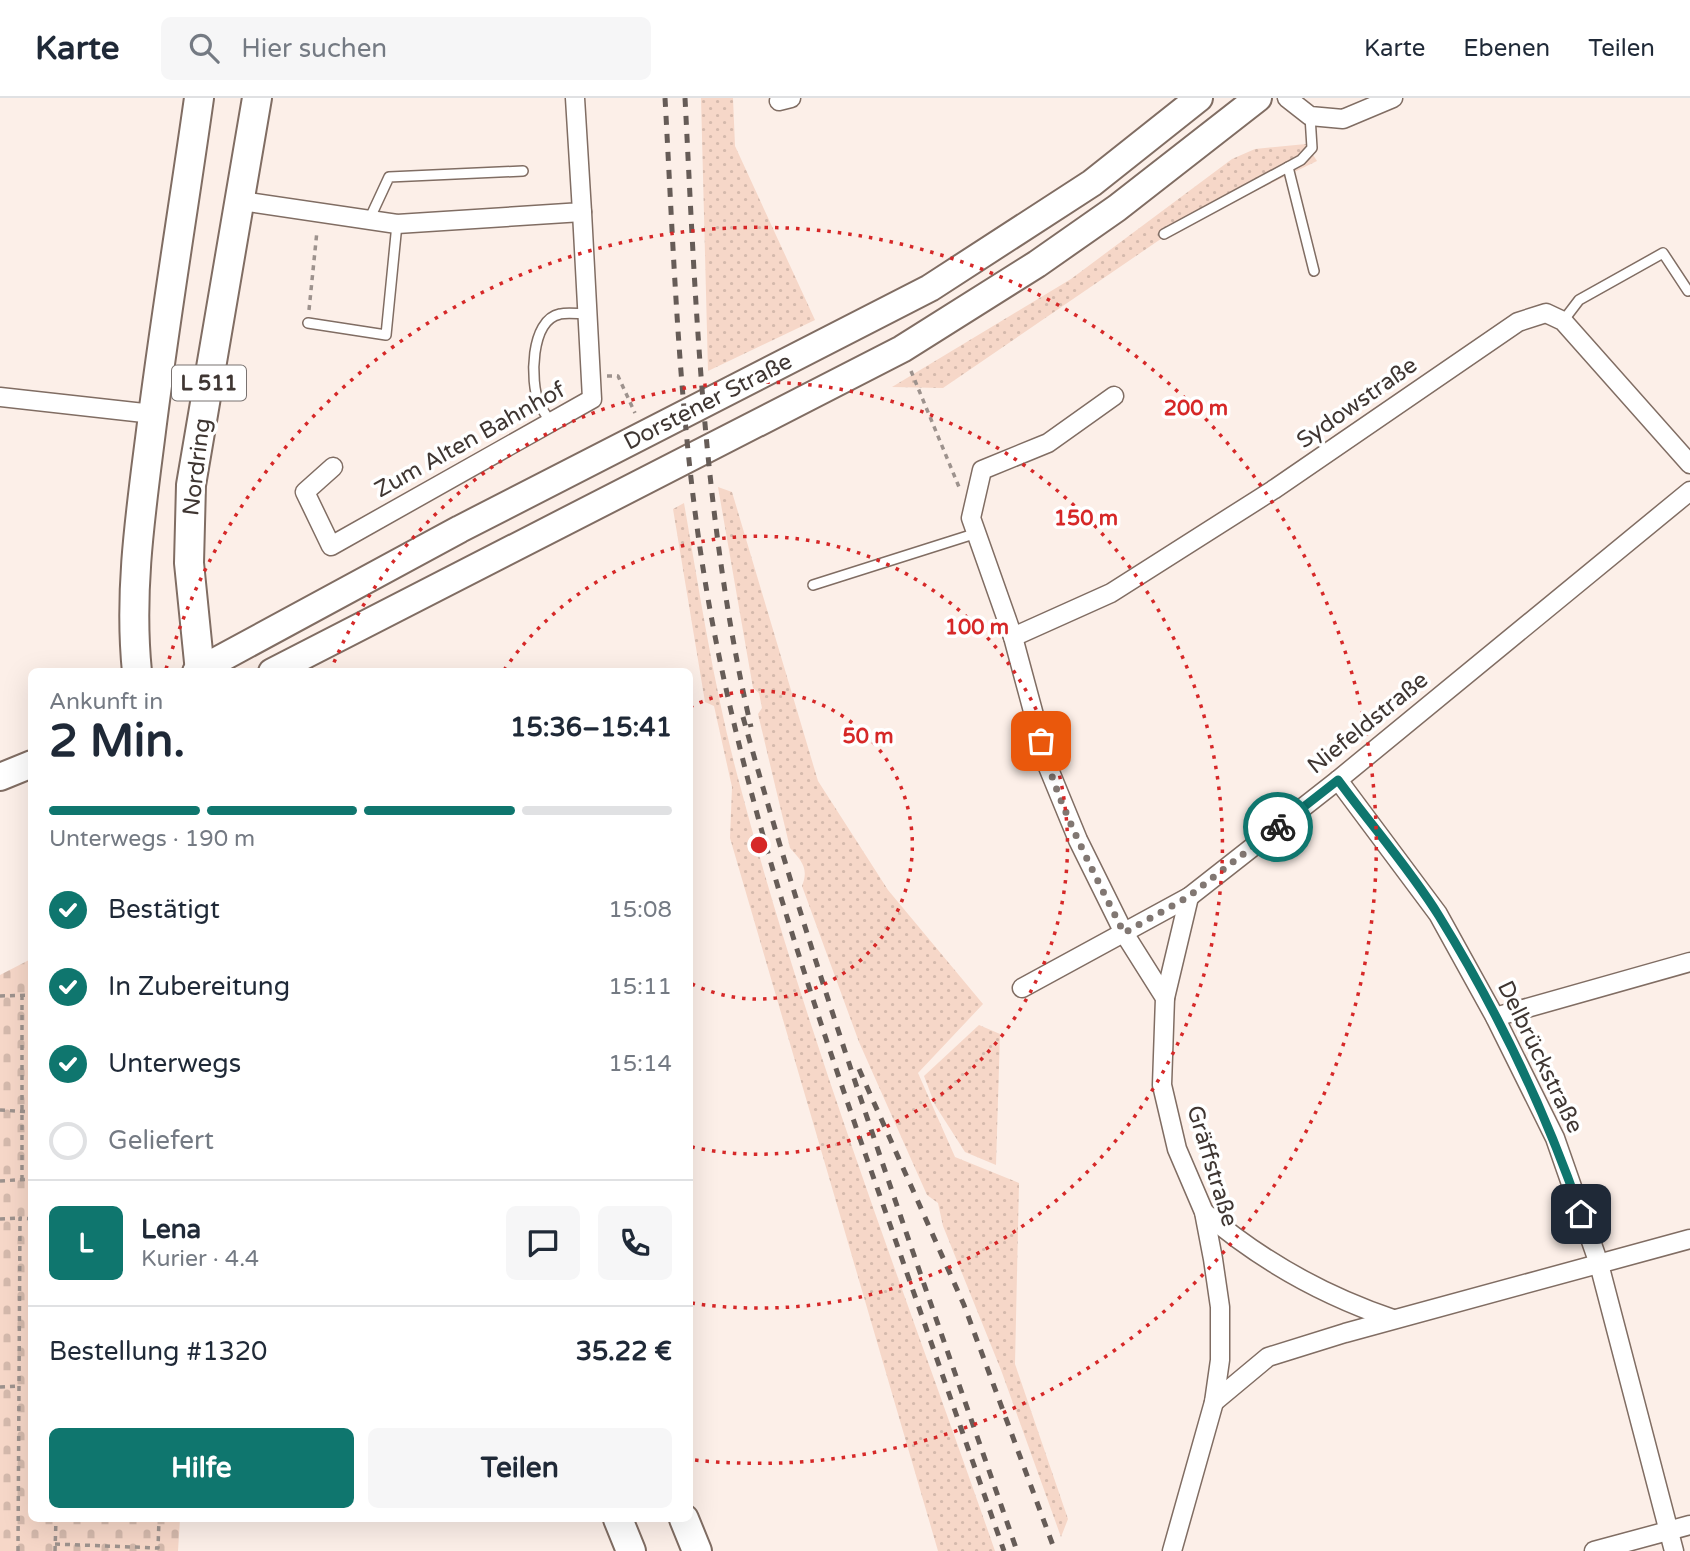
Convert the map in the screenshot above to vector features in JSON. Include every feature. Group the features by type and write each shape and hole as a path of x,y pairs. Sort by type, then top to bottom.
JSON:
{"main road":[{"name":"L 511","path":"137,668 135,560 153,414 199,98"},
{"name":"Nordring","path":"198,668 189,563 191,485 242,201 257,98"},
{"name":"Dorstener Straße","path":"204,668 460,529 930,288 1092,183 1199,98"},
{"name":"Dorstener Straße","path":"280,668 902,349 1037,264 1106,216 1258,98"},
{"path":"0,777 28,766"},
{"path":"619,1522 631,1551"},
{"path":"685,1522 697,1551"}],"street":[{"name":"Zum Alten Bahnhof","path":"333,467 305,492 331,546 592,399 575,98"},
{"path":"1287,98 1310,116 1343,119 1393,98"},
{"path":"242,201 397,224 582,212"},
{"name":"Sydowstraße","path":"1013,638 1111,593 1273,490 1518,321 1546,313 1563,321"},
{"path":"1563,321 1690,464"},
{"path":"1114,396 1048,443 982,470 974,525 1013,638 1048,766 1079,840 1124,933 1165,998"},
{"path":"0,397 153,414"},
{"name":"Niefeldstraße","path":"1022,988 1188,897 1338,780 1690,491"},
{"name":"Delbrückstraße","path":"1338,780 1438,915 1495,1017 1555,1139 1599,1264 1674,1551"},
{"name":"Gräffstraße","path":"1172,1551 1214,1402 1220,1360 1220,1307 1204,1212 1177,1149 1163,1085 1165,998 1188,897"},
{"path":"1495,1017 1690,962"},
{"path":"1204,1212 1237,1241 1289,1275 1343,1302 1393,1319"},
{"path":"1214,1402 1268,1357 1393,1319 1690,1239"},
{"path":"1594,1551 1690,1525"}],"lane":[{"path":"1164,234 1301,160 1312,148 1310,116"},
{"path":"1288,167 1314,271"},
{"path":"369,220 389,177 523,171"},
{"path":"308,324 386,335 397,224"},
{"path":"1563,321 1579,300 1663,253 1688,291"},
{"path":"551,422 538,402 534,370 537,337 547,322 558,314 587,314"},
{"path":"813,584 974,525"}],"path":[{"path":"308,324 316,262 317,211"},
{"path":"902,349 974,525"},
{"path":"22,995 22,1180"},
{"path":"0,996 28,995"},
{"path":"0,1110 28,1112"},
{"path":"0,1181 28,1179"},
{"path":"18,1551 20,1218"},
{"path":"0,1219 28,1219"},
{"path":"0,1387 20,1386"},
{"path":"55,1551 56,1522"},
{"path":"55,1544 158,1548 159,1522"}],"green space":[{"path":"701,98 733,98 735,146 815,320 708,371"},
{"path":"1306,144 1317,161 1171,232 943,388 892,387 1071,279 1232,159 1255,149"},
{"path":"718,487 732,492 818,781 888,890 983,1004 918,1073 955,1157 1019,1183 1015,1364 1068,1519 1061,1537 1001,1370 943,1226 938,1203 927,1195 859,1042 802,886 804,870 801,861 790,848 758,714 762,708 759,693 753,688"},
{"path":"684,503 722,710 765,876 826,1071 995,1551 938,1551 730,838 732,787 714,706 705,702 673,509"},
{"path":"28,961 28,1522 180,1522 178,1551 0,1551 0,975"},
{"path":"979,1025 1000,1034 996,1165 965,1152 935,1105 924,1076"}],"railway":[{"path":"665,98 680,365 693,499 714,631 728,698 762,832 801,963 1004,1551"},
{"path":"685,98 698,335 712,493 722,571 751,727"},
{"path":"743,717 839,1032 1017,1551"},
{"path":"859,1069 964,1305 1055,1551"}],"way so far":[{"path":"1041,741 1048,766 1079,840 1124,933 1188,897 1278,827"}],"route":[{"path":"1278,827 1338,780 1438,915 1495,1017 1555,1139 1581,1214"}]}
